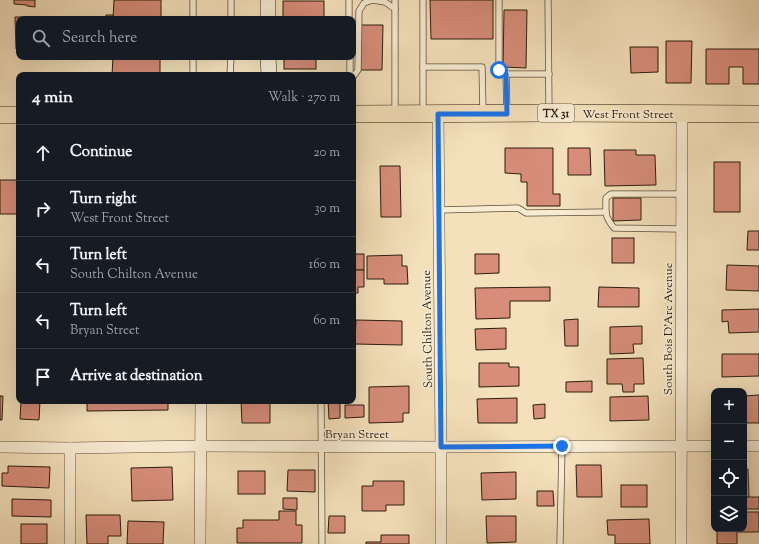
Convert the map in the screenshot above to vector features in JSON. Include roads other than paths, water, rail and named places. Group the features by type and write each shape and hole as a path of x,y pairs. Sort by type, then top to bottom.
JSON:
{"main road":[{"path":"0,114 16,115"},
{"name":"West Front Street","path":"356,114 759,114"}],"street":[{"path":"268,0 268,16"},
{"path":"268,60 269,72"},
{"name":"South Chilton Avenue","path":"431,114 439,210 441,544"},
{"name":"South Bois D'Arc Avenue","path":"681,544 682,114"},
{"path":"200,544 201,404"},
{"name":"Bryan Street","path":"0,447 711,446"},
{"path":"747,446 759,446"},
{"path":"70,448 70,544"}],"lane":[{"path":"193,0 193,16"},
{"path":"231,16 232,0"},
{"path":"349,0 349,16"},
{"path":"356,73 358,70 359,11 364,3 373,0 385,2 395,9"},
{"path":"395,0 395,114"},
{"path":"423,0 423,67 431,114"},
{"path":"499,0 499,70 506,74 549,74"},
{"path":"548,0 549,113"},
{"path":"193,60 193,72"},
{"path":"230,72 231,60"},
{"path":"350,60 350,72"},
{"path":"423,67 482,67 483,114"},
{"path":"506,74 507,114"},
{"path":"681,194 611,194 606,198 606,218 614,228 681,229"},
{"path":"439,210 518,208 526,213 606,212"},
{"path":"321,404 322,544"},
{"path":"560,544 562,446"}]}
